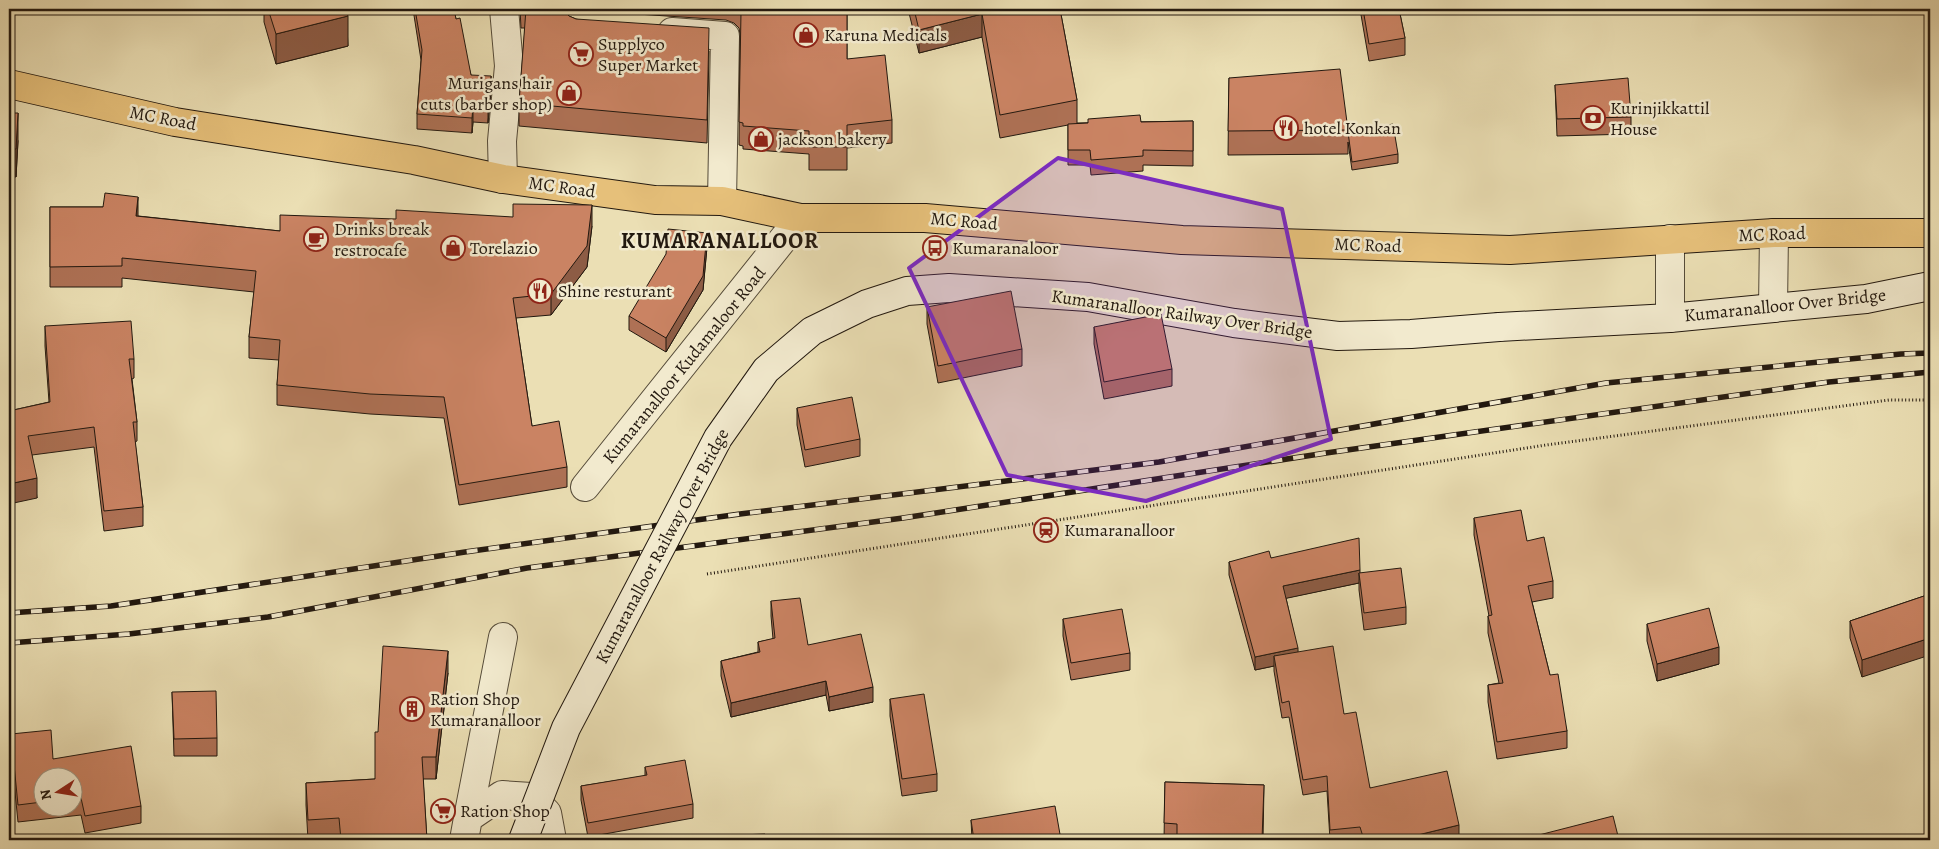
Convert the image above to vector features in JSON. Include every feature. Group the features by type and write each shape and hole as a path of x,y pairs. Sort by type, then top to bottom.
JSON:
{"main road":[{"path":"503,178 502,141 509,66 504,9"},
{"path":"646,30 725,36 722,201"},
{"name":"MC Road","path":"9,84 175,122 414,160 503,178 655,200 722,201 800,218 925,218 1182,240 1510,250 1774,233 1930,232"},
{"name":"Kumaranalloor Kudamaloor Road","path":"585,487 800,218"},
{"path":"1772,308 1774,233"},
{"path":"1670,239 1670,318"},
{"name":"Kumaranalloor Over Bridge","path":"1670,318 1866,299 1930,286"},
{"name":"Kumaranalloor Railway Over Bridge","path":"524,840 566,728 718,438 766,370 812,331 867,304 907,292 949,288 1088,297 1234,323 1338,336 1411,334 1499,327 1670,318"},
{"path":"466,829 503,637"},
{"path":"466,829 502,795 531,797 547,813 552,840"}],"path":[{"path":"707,574 1546,445 1889,400 1930,400"}],"highlighted area":[{"path":"1058,158 1282,209 1331,439 1146,501 1007,475 909,268"}],"building":[{"path":"268,9 346,9 348,16 276,34"},
{"path":"415,9 454,9 456,19 460,18 471,75 491,76 488,108 473,107 472,118 417,114 422,50"},
{"path":"526,9 563,9 569,16 576,19 709,28 707,120 519,103"},
{"path":"739,9 847,9 847,59 885,55 892,120 847,125 847,147 809,147 809,131 743,126 743,123 739,122 741,13"},
{"path":"914,9 1060,9 1077,100 1000,115 982,14 919,30"},
{"path":"1363,9 1399,9 1405,38 1369,44"},
{"path":"1340,69 1348,130 1228,131 1229,78"},
{"path":"1628,78 1631,117 1557,119 1555,85"},
{"path":"9,113 18,113 16,149 9,149"},
{"path":"1140,115 1141,122 1193,121 1193,151 1143,150 1143,156 1091,160 1090,150 1068,150 1068,124 1088,123 1088,119"},
{"path":"1393,124 1398,154 1352,162 1348,132"},
{"path":"105,193 138,197 136,216 280,231 280,215 396,219 396,210 513,217 513,204 592,205 587,246 551,294 513,298 532,426 559,421 567,467 459,485 444,397 370,394 277,385 280,340 249,337 256,271 122,258 122,266 50,267 50,207 103,207"},
{"path":"668,229 707,233 703,276 666,338 629,316 666,254"},
{"path":"1011,291 1022,349 938,366 927,307"},
{"path":"1161,314 1172,369 1104,382 1094,327"},
{"path":"131,321 134,359 129,359 137,422 133,422 143,507 104,511 94,427 28,436 37,478 9,484 9,411 50,402 45,326"},
{"path":"852,397 860,439 805,450 797,408"},
{"path":"1521,510 1527,541 1544,537 1553,581 1528,586 1550,675 1558,674 1567,731 1497,742 1488,685 1503,683 1488,616 1492,615 1474,518"},
{"path":"1359,538 1360,570 1283,586 1298,648 1255,657 1229,562 1269,551 1271,558"},
{"path":"1401,568 1406,607 1364,613 1359,573"},
{"path":"1930,594 1930,638 1862,660 1850,621"},
{"path":"800,598 808,645 861,634 873,687 829,697 826,681 731,703 721,661 760,652 758,642 775,638 771,601"},
{"path":"1709,608 1719,647 1657,664 1647,624"},
{"path":"1122,609 1130,653 1071,663 1063,619"},
{"path":"383,646 448,651 436,757 422,757 427,840 341,840 339,818 308,820 306,783 375,779 375,732 378,732"},
{"path":"1333,646 1344,714 1356,712 1370,788 1447,771 1459,825 1397,840 1364,840 1360,827 1330,830 1327,776 1303,780 1289,701 1282,703 1274,656"},
{"path":"216,691 217,738 174,739 172,692"},
{"path":"924,694 937,774 902,779 890,699"},
{"path":"51,730 53,759 131,746 141,806 85,816 82,802 82,766 32,766 32,803 18,805 11,734"},
{"path":"685,760 693,804 588,823 581,786 647,775 645,767"},
{"path":"1165,782 1264,785 1262,840 1177,840 1177,824 1164,823"},
{"path":"1930,799 1930,823 1925,800"},
{"path":"1055,806 1061,840 974,840 971,820"},
{"path":"1613,816 1619,840 1540,840 1539,835"},
{"path":"765,834 766,840 717,840 716,836"}],"railway":[{"path":"9,613 111,606 465,552 740,514 1159,462 1606,383 1901,354 1930,353"},
{"path":"9,643 129,634 268,617 527,568 903,518 1326,453 1829,382 1930,372"}],"place":[{"name":"Karuna Medicals","path":"806,35"},
{"name":"Supplyco Super Market","path":"581,54"},
{"name":"Murigans hair cuts (barber shop)","path":"569,93"},
{"name":"Kurinjikkattil House","path":"1593,118"},
{"name":"hotel Konkan","path":"1286,128"},
{"name":"jackson bakery","path":"761,139"},
{"name":"Drinks break restrocafe","path":"316,239"},
{"name":"Torelazio","path":"453,248"},
{"name":"Kumaranaloor","path":"935,248"},
{"name":"Shine resturant","path":"540,291"},
{"name":"Kumaranalloor","path":"1046,530"},
{"name":"Ration Shop Kumaranalloor","path":"412,709"},
{"name":"Ration Shop","path":"443,811"}],"district":[{"name":"KUMARANALLOOR","path":"720,240"}]}
